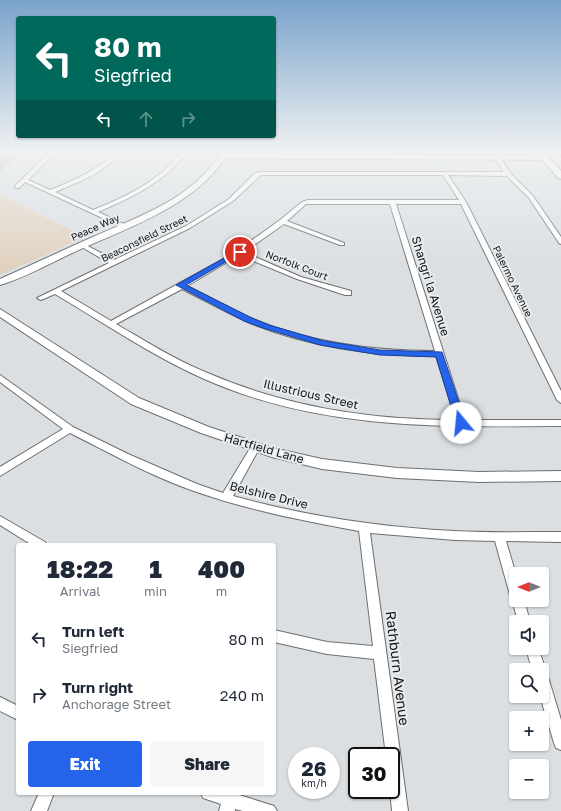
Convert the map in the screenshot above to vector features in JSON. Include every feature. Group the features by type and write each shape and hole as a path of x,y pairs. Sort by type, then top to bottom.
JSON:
{"street":[{"path":"43,189 124,226"},
{"path":"50,192 58,189"},
{"path":"93,212 142,189"},
{"name":"Peace Way","path":"0,282 161,209 194,189"},
{"name":"Beaconsfield Street","path":"41,298 188,227 211,214 231,200 242,189"},
{"name":"Palermo Avenue","path":"454,189 463,202 561,400"},
{"path":"523,189 531,197 561,242"},
{"path":"111,324 240,252 285,222 308,202 463,202"},
{"name":"Shangri la Avenue","path":"392,202 461,423"},
{"path":"285,222 342,244"},
{"path":"82,245 115,262"},
{"name":"Norfolk Court","path":"240,252 299,278 348,293"},
{"path":"180,285 260,324 323,343 380,352 440,354"},
{"name":"Illustrious Street","path":"56,291 159,352 206,376 267,398 358,417 386,420 461,423 561,423"},
{"name":"Hartfield Lane","path":"2,316 135,401 205,430 255,447 322,464 390,472 451,476 561,476"},
{"name":"Belshire Drive","path":"2,382 70,428 145,466 193,487 273,511 364,528 455,536 561,536"},
{"path":"0,472 70,428"},
{"path":"226,498 255,447"},
{"path":"0,520 38,543"},
{"name":"Rathburn Avenue","path":"364,528 400,811"},
{"path":"498,537 509,572"},
{"path":"276,636 327,648 380,653"},
{"path":"549,703 561,743"},
{"path":"0,704 16,712"},
{"path":"40,811 46,795"},
{"path":"211,795 228,806 268,811"}],"shaded area":[{"path":"0,195 32,211 85,237 0,275"}],"route":[{"path":"240,252 180,285 247,319 323,343 380,352 440,354 461,423"}]}
